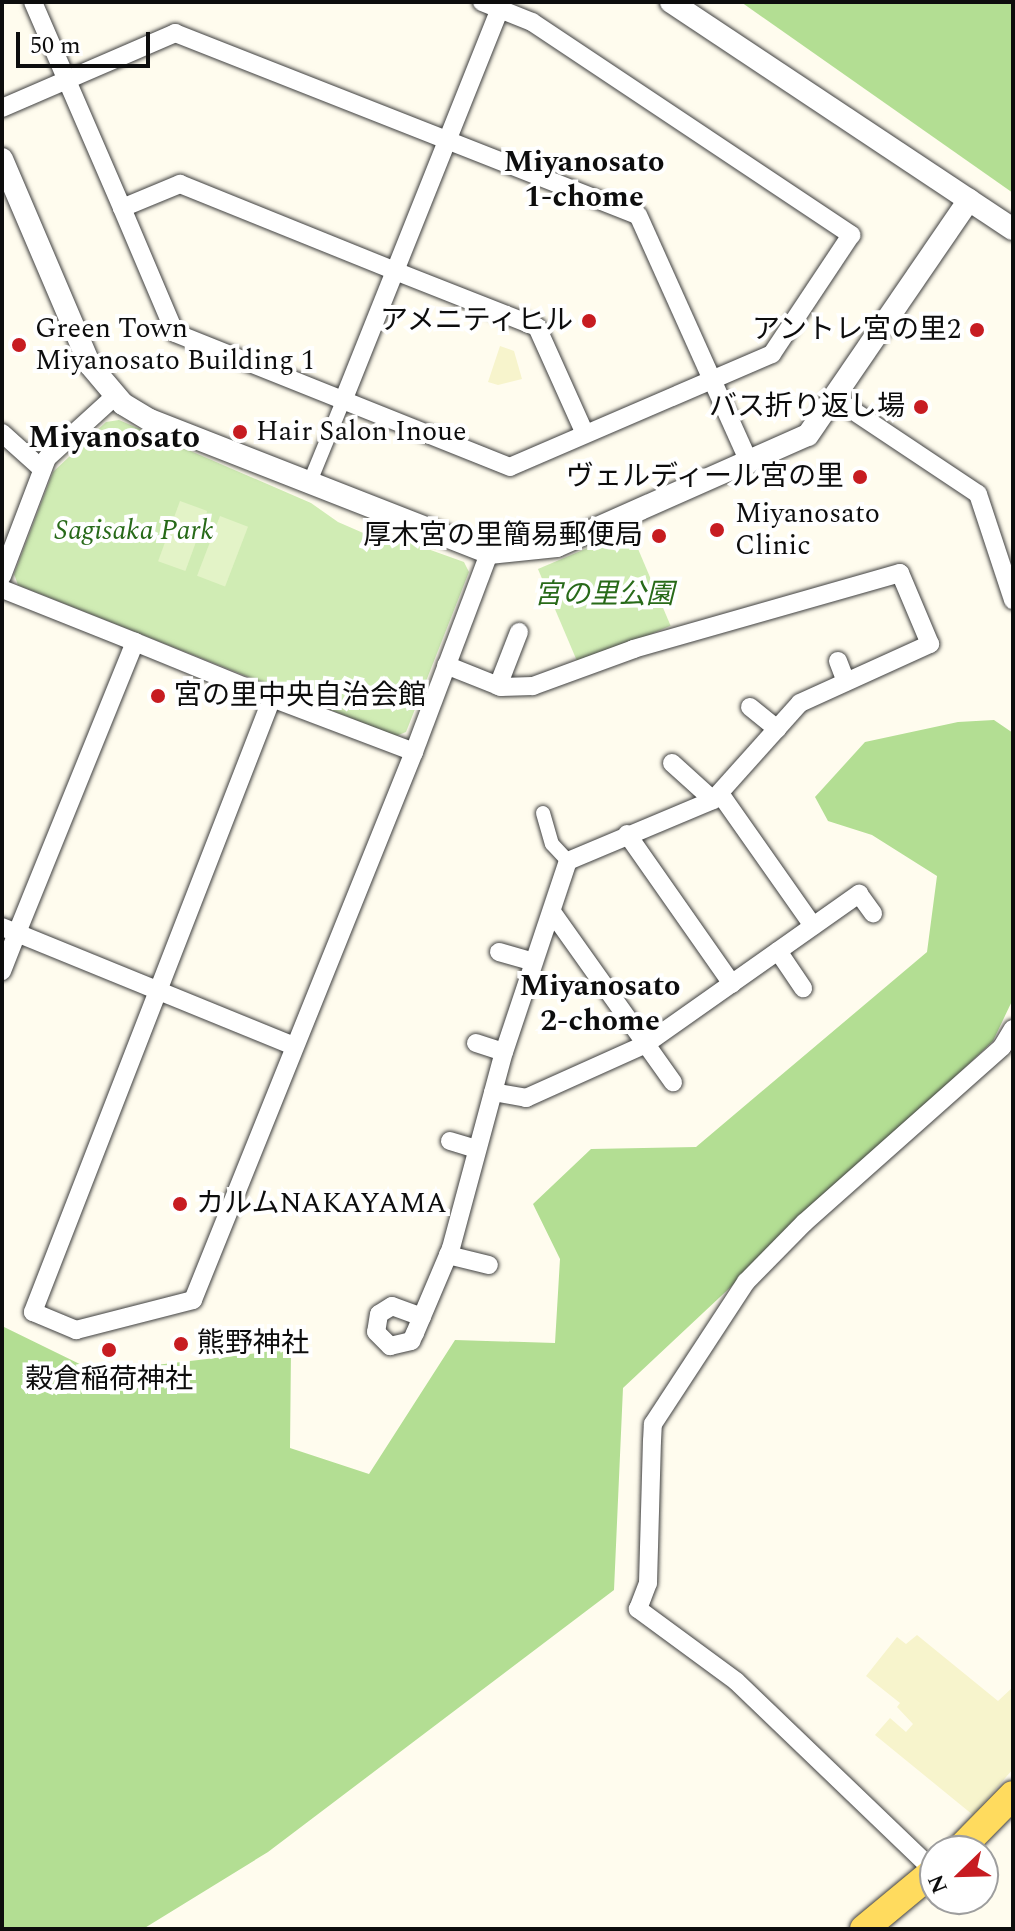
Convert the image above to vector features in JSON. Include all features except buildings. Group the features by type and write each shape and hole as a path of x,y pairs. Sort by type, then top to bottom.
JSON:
{"main road":[{"path":"974,1835 1013,1795"},
{"path":"864,1929 919,1883"}],"street":[{"path":"33,2 175,333 343,401 510,467 772,354 851,235 532,22 495,4 449,140 395,271 343,401 309,484"},
{"path":"671,2 1013,229"},
{"path":"2,108 175,33 638,215 750,464"},
{"path":"2,159 90,365 114,397 150,420 489,553 557,546 750,464 808,435 837,400 969,200"},
{"path":"122,208 180,184 537,327 585,434"},
{"path":"2,576 42,469 114,397"},
{"path":"837,400 978,494 1013,600"},
{"path":"2,433 42,469"},
{"path":"272,698 156,988 33,1312 76,1330 193,1300 414,752 489,553"},
{"path":"422,1317 448,1255 504,1052 568,861 717,797 800,703 930,644 900,573 634,649 544,683 498,686 446,665"},
{"path":"2,589 414,752"},
{"path":"498,686 519,632"},
{"path":"2,971 10,930 135,642"},
{"path":"838,661 846,682"},
{"path":"750,707 777,729"},
{"path":"672,763 717,797 813,926"},
{"path":"543,813 552,844 568,861"},
{"path":"627,834 732,984"},
{"path":"493,1092 526,1098 646,1044 859,894 873,913"},
{"path":"552,912 673,1082"},
{"path":"10,930 294,1046"},
{"path":"778,951 803,988"},
{"path":"499,952 534,962"},
{"path":"919,1857 736,1681 638,1609 648,1583 653,1424 746,1282 804,1223 1002,1047 1013,1029"},
{"path":"476,1043 504,1052"},
{"path":"450,1141 477,1149"},
{"path":"448,1255 489,1265"}],"shaded area":[{"path":"500,346 514,351 522,379 498,385 488,382"},
{"path":"917,1635 998,1701 1013,1687 1013,1769 973,1815 875,1735 890,1718 906,1732 913,1724 897,1707 900,1703 866,1676 897,1637 906,1644"}],"green space":[{"path":"741,2 1013,2 1013,193"},
{"name":"Sagisaka Park","path":"119,420 311,503 338,522 377,539 411,543 464,562 469,572 406,732 396,736 18,585 14,574 53,472 106,422"},
{"path":"180,501 207,511 185,571 158,561"},
{"path":"220,516 248,527 225,587 197,576"},
{"name":"宮の里公園","path":"630,530 671,626 579,665 538,569"},
{"path":"994,720 1013,733 1013,999 993,1041 623,1388 614,1590 268,1852 143,1929 2,1929 2,1326 96,1372 291,1349 290,1448 369,1474 455,1340 555,1343 560,1259 533,1204 591,1149 696,1147 927,952 937,876 872,835 828,821 815,797 865,742 958,722"}],"place":[{"name":"アメニティヒル","path":"589,321"},
{"name":"アントレ宮の里2","path":"977,330"},
{"name":"Green Town Miyanosato Building 1","path":"19,345"},
{"name":"バス折り返し場","path":"921,407"},
{"name":"Hair Salon Inoue","path":"240,432"},
{"name":"ヴェルディール宮の里","path":"860,477"},
{"name":"Miyanosato Clinic","path":"717,530"},
{"name":"厚木宮の里簡易郵便局","path":"659,536"},
{"name":"宮の里中央自治会館","path":"158,696"},
{"name":"カルムNAKAYAMA","path":"180,1204"},
{"name":"熊野神社","path":"181,1344"},
{"name":"穀倉稲荷神社","path":"109,1350"}],"district":[{"name":"Miyanosato 1-chome","path":"584,179"},
{"name":"Miyanosato","path":"114,438"},
{"name":"Miyanosato 2-chome","path":"600,1003"}]}
